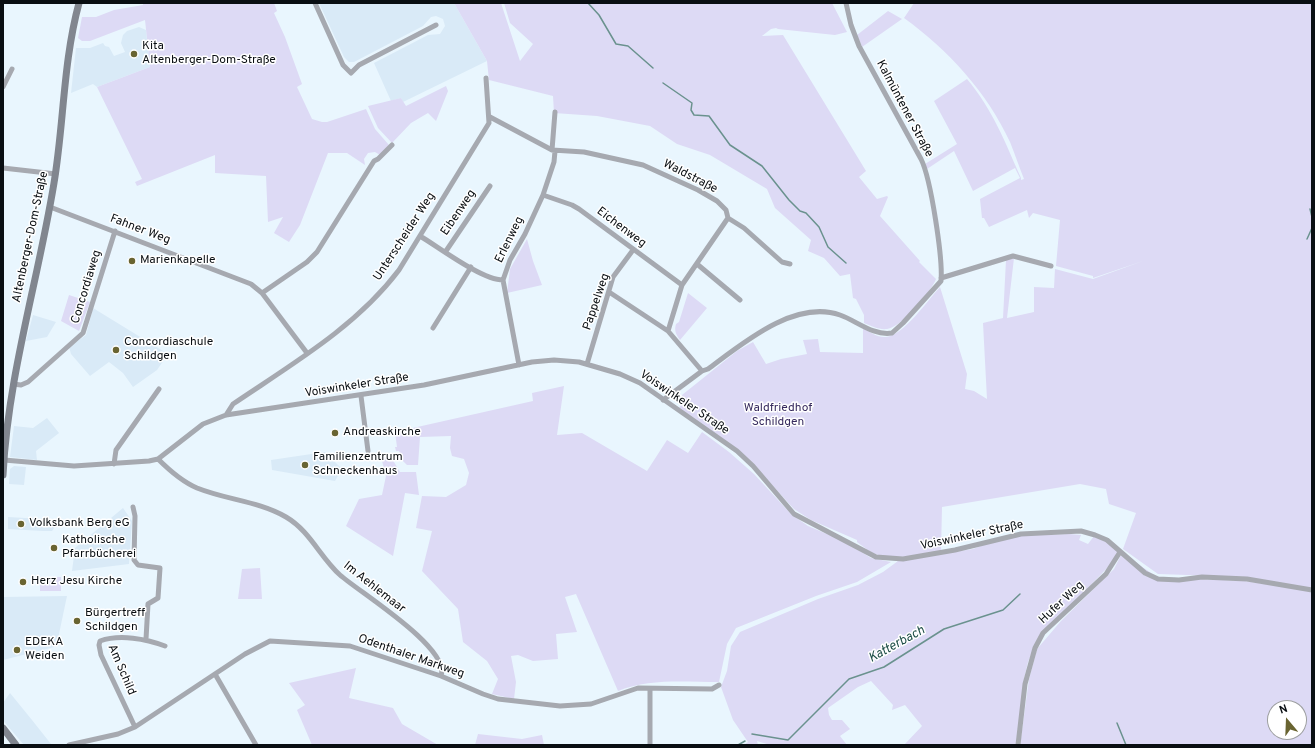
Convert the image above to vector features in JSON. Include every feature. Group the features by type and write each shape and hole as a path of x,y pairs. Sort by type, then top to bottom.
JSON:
{"main road":[{"name":"Altenberger-Dom-Straße","path":"3,475 3,460 13,384 56,174 68,53 80,3"},
{"path":"3,728 6,735 16,745"}],"street":[{"path":"315,3 343,65 351,73 359,65 436,25"},
{"name":"Kalmüntener Straße","path":"846,3 856,40 921,159 926,172 937,237 941,278"},
{"path":"3,87 12,69"},
{"path":"486,78 490,117"},
{"path":"553,150 555,112"},
{"name":"Waldstraße","path":"490,117 553,150 584,152 644,165 698,190 717,201 726,210 728,218"},
{"name":"Unterscheider Weg","path":"226,415 233,404 356,318 376,298 399,270 489,123 490,117"},
{"path":"262,293 307,262 317,252 374,161 392,145"},
{"name":"Erlenweg","path":"519,365 503,280 510,260 525,234 543,196 554,162 553,150"},
{"path":"3,168 56,174"},
{"name":"Eibenweg","path":"446,251 490,186"},
{"name":"Eichenweg","path":"543,196 572,205 682,285"},
{"name":"Fahner Weg","path":"50,207 115,230 251,284 262,293 307,353"},
{"path":"668,331 682,285 728,218 744,228 782,262 790,264"},
{"name":"Concordiaweg","path":"13,384 28,382 82,333 115,230"},
{"path":"420,236 471,267 496,280 503,280"},
{"name":"Pappelweg","path":"587,364 613,277 633,250"},
{"path":"663,400 702,371 708,369 766,330 787,319 804,313 818,311 837,314 876,332 892,333 900,327 928,297 940,283 941,278 1013,256 1051,266"},
{"path":"697,264 740,300"},
{"path":"433,328 471,267"},
{"path":"609,292 668,331 702,371"},
{"name":"Voiswinkeler Straße","path":"158,459 203,424 226,415 360,396 424,385 519,365 554,360 587,364 633,380 737,451 753,466 794,514 876,557 903,560 955,550 1021,534 1081,531 1095,534 1107,540 1145,573 1158,579 1179,580 1202,577 1247,579 1312,590"},
{"path":"114,464 116,450 159,389"},
{"path":"360,396 368,451"},
{"path":"3,460 61,465 114,464 158,459"},
{"name":"Im Aehlemaar","path":"158,459 169,470 196,488 267,508 298,525 340,576 392,613 431,648 441,663 443,671 441,676"},
{"path":"133,507 135,516 134,560 138,565 160,568 158,598 152,600 148,604 146,639"},
{"name":"Hufer Weg","path":"1018,745 1024,684 1035,648 1043,633 1106,574 1120,552"},
{"name":"Am Schild","path":"135,727 101,655 99,645 100,641 106,639 146,639 165,646"},
{"name":"Odenthaler Markweg","path":"70,745 118,734 135,727 245,654 270,641 350,646 441,676 482,694 498,699 560,706 591,704 629,690 650,688 712,688 719,685"},
{"path":"215,674 256,745"},
{"path":"650,688 650,745"}],"shaded area":[{"path":"319,3 454,3 487,61 403,102 401,98 391,101 374,63 428,35 440,34 445,26 443,19 436,16 431,17 423,26 354,62 349,62 344,57"},
{"path":"139,27 146,30 150,67 97,87 93,84 71,93 76,48 90,48 103,43 105,46 109,47 114,56 125,52 121,43 123,35 127,31"},
{"name":"Concordiaschule Schildgen","path":"93,308 168,354 157,370 133,387 123,373 109,362 90,376 71,354 69,347 86,335"},
{"path":"33,315 56,322 47,337 26,341"},
{"path":"47,418 59,433 36,451 37,460 10,457 14,426 33,428"},
{"name":"Familienzentrum Schneckenhaus","path":"325,452 342,469 335,481 272,470 271,460"},
{"path":"14,466 26,467 24,485 9,484 10,469"},
{"path":"123,508 132,521 129,564 72,571 75,548"},
{"path":"8,517 60,520 52,531 8,529"},
{"path":"67,596 58,646 3,660 3,597"},
{"path":"10,693 51,744 24,745 6,724 3,720 3,703"}],"green space":[{"path":"143,3 274,3 277,11 274,13 285,37 302,84 297,87 312,119 327,122 366,109 375,129 389,145 380,155 375,152 368,153 364,159 365,165 347,153 328,153 300,225 289,242 274,233 283,217 268,222 266,176 215,173 215,155 137,186 135,182 142,179 97,87 150,67 145,20 90,41 82,41 78,38 82,17 96,17 114,10 143,5"},
{"path":"454,3 501,3 520,61 533,44 510,23 504,3 832,3 847,32 835,35 776,28 771,29 762,36 783,35 866,171 859,177 877,199 888,197 880,216 920,261 919,262 936,279 933,285 908,316 893,327 881,329 864,323 864,315 856,299 853,298 850,274 840,276 824,258 808,251 811,240 775,208 767,189 710,155 677,144 650,126 597,116 554,113 553,96 489,80 487,61"},
{"name":"Waldfriedhof Schildgen","path":"914,3 1312,3 1312,588 1245,577 1158,574 1123,549 1136,513 1109,504 1106,489 1080,484 942,507 941,551 902,558 878,555 867,550 857,542 857,540 811,520 794,509 758,470 733,447 679,408 683,402 682,395 737,351 753,342 766,364 781,359 807,354 803,340 818,339 820,352 863,353 863,328 880,337 893,335 908,324 940,287 967,374 965,389 974,391 987,399 983,323 1003,318 1006,260 1014,258 1007,318 1034,312 1034,287 1054,288 1055,269 1093,279 1143,261 1093,278 1093,276 1056,266 1060,220 1033,213 1029,218 1027,210 989,227 984,218 982,218 980,199 1020,178 1015,168 973,191 954,151 927,169 925,164 957,144 934,101 967,79 991,114 1004,139 1021,180 1024,179 1010,142 1001,124 978,89 951,58 920,30 904,18"},
{"path":"888,11 902,19 862,47 857,35"},
{"path":"446,86 448,91 436,121 428,113 411,123 392,143 378,128 368,106 401,98 406,106"},
{"path":"527,239 542,285 507,293 510,269"},
{"path":"688,293 707,308 680,340 675,326 679,322"},
{"path":"69,295 90,302 79,331 61,321"},
{"path":"564,386 557,435 582,433 647,471 667,440 688,453 702,432 729,452 754,474 791,514 808,526 846,542 871,558 891,562 857,582 816,596 736,628 727,644 719,682 655,682 618,691 576,594 565,597 577,632 556,634 558,659 533,661 518,655 511,656 516,682 514,699 492,694 498,679 487,661 463,642 458,609 422,571 432,531 416,528 422,496 446,497 466,485 469,473 464,459 452,456 450,448 451,436 420,437 418,465 407,465 401,459 399,451 396,451 395,447 397,447 395,432 533,401 532,393"},
{"path":"381,457 391,457 400,472 416,472 419,495 405,493 393,556 346,526 359,499 382,495 386,476"},
{"path":"1023,535 1081,535 1079,540 1088,544 1094,536 1108,541 1120,551 1110,565 1036,642 1028,662 1024,679 1016,745 904,745 922,726 905,705 892,710 893,705 871,681 858,687 828,708 829,715 832,720 842,720 850,729 840,736 847,745 770,745 757,741 758,745 744,745 748,742 733,720 721,687 727,671 731,646 740,632 818,599 858,585 883,572 898,561 973,549 996,540"},
{"path":"1122,553 1157,577 1245,581 1312,591 1312,745 1020,745 1029,679 1037,649 1061,621 1114,569"},
{"path":"260,568 262,599 238,599 242,569"},
{"path":"40,577 61,577 61,591 40,591"},
{"path":"356,668 349,698 393,708 402,724 438,745 312,745 297,710 305,705 289,683"},
{"path":"478,734 522,739 542,735 544,745 475,745"}],"waterway":[{"path":"588,3 599,15 616,44 628,46 653,68"},
{"path":"663,83 692,103 691,110 694,115 709,116 730,145 762,166 789,200 800,211 806,213 819,227 828,247 846,263"},
{"path":"1310,209 1312,217"},
{"path":"1307,239 1312,228"},
{"name":"Katterbach","path":"752,734 788,740 849,679 884,667 944,629 1003,610 1020,594"},
{"path":"1117,723 1126,745"},
{"name":"Katterbach","path":"738,745 745,741"}],"place":[{"name":"Kita Altenberger-Dom-Straße","path":"134,54"},
{"name":"Marienkapelle","path":"132,261"},
{"name":"Concordiaschule Schildgen","path":"116,350"},
{"name":"Andreaskirche","path":"335,433"},
{"name":"Familienzentrum Schneckenhaus","path":"305,465"},
{"name":"Volksbank Berg eG","path":"21,524"},
{"name":"Katholische Pfarrbücherei","path":"54,548"},
{"name":"Herz Jesu Kirche","path":"23,582"},
{"name":"Bürgertreff Schildgen","path":"77,621"},
{"name":"EDEKA Weiden","path":"17,650"}]}
